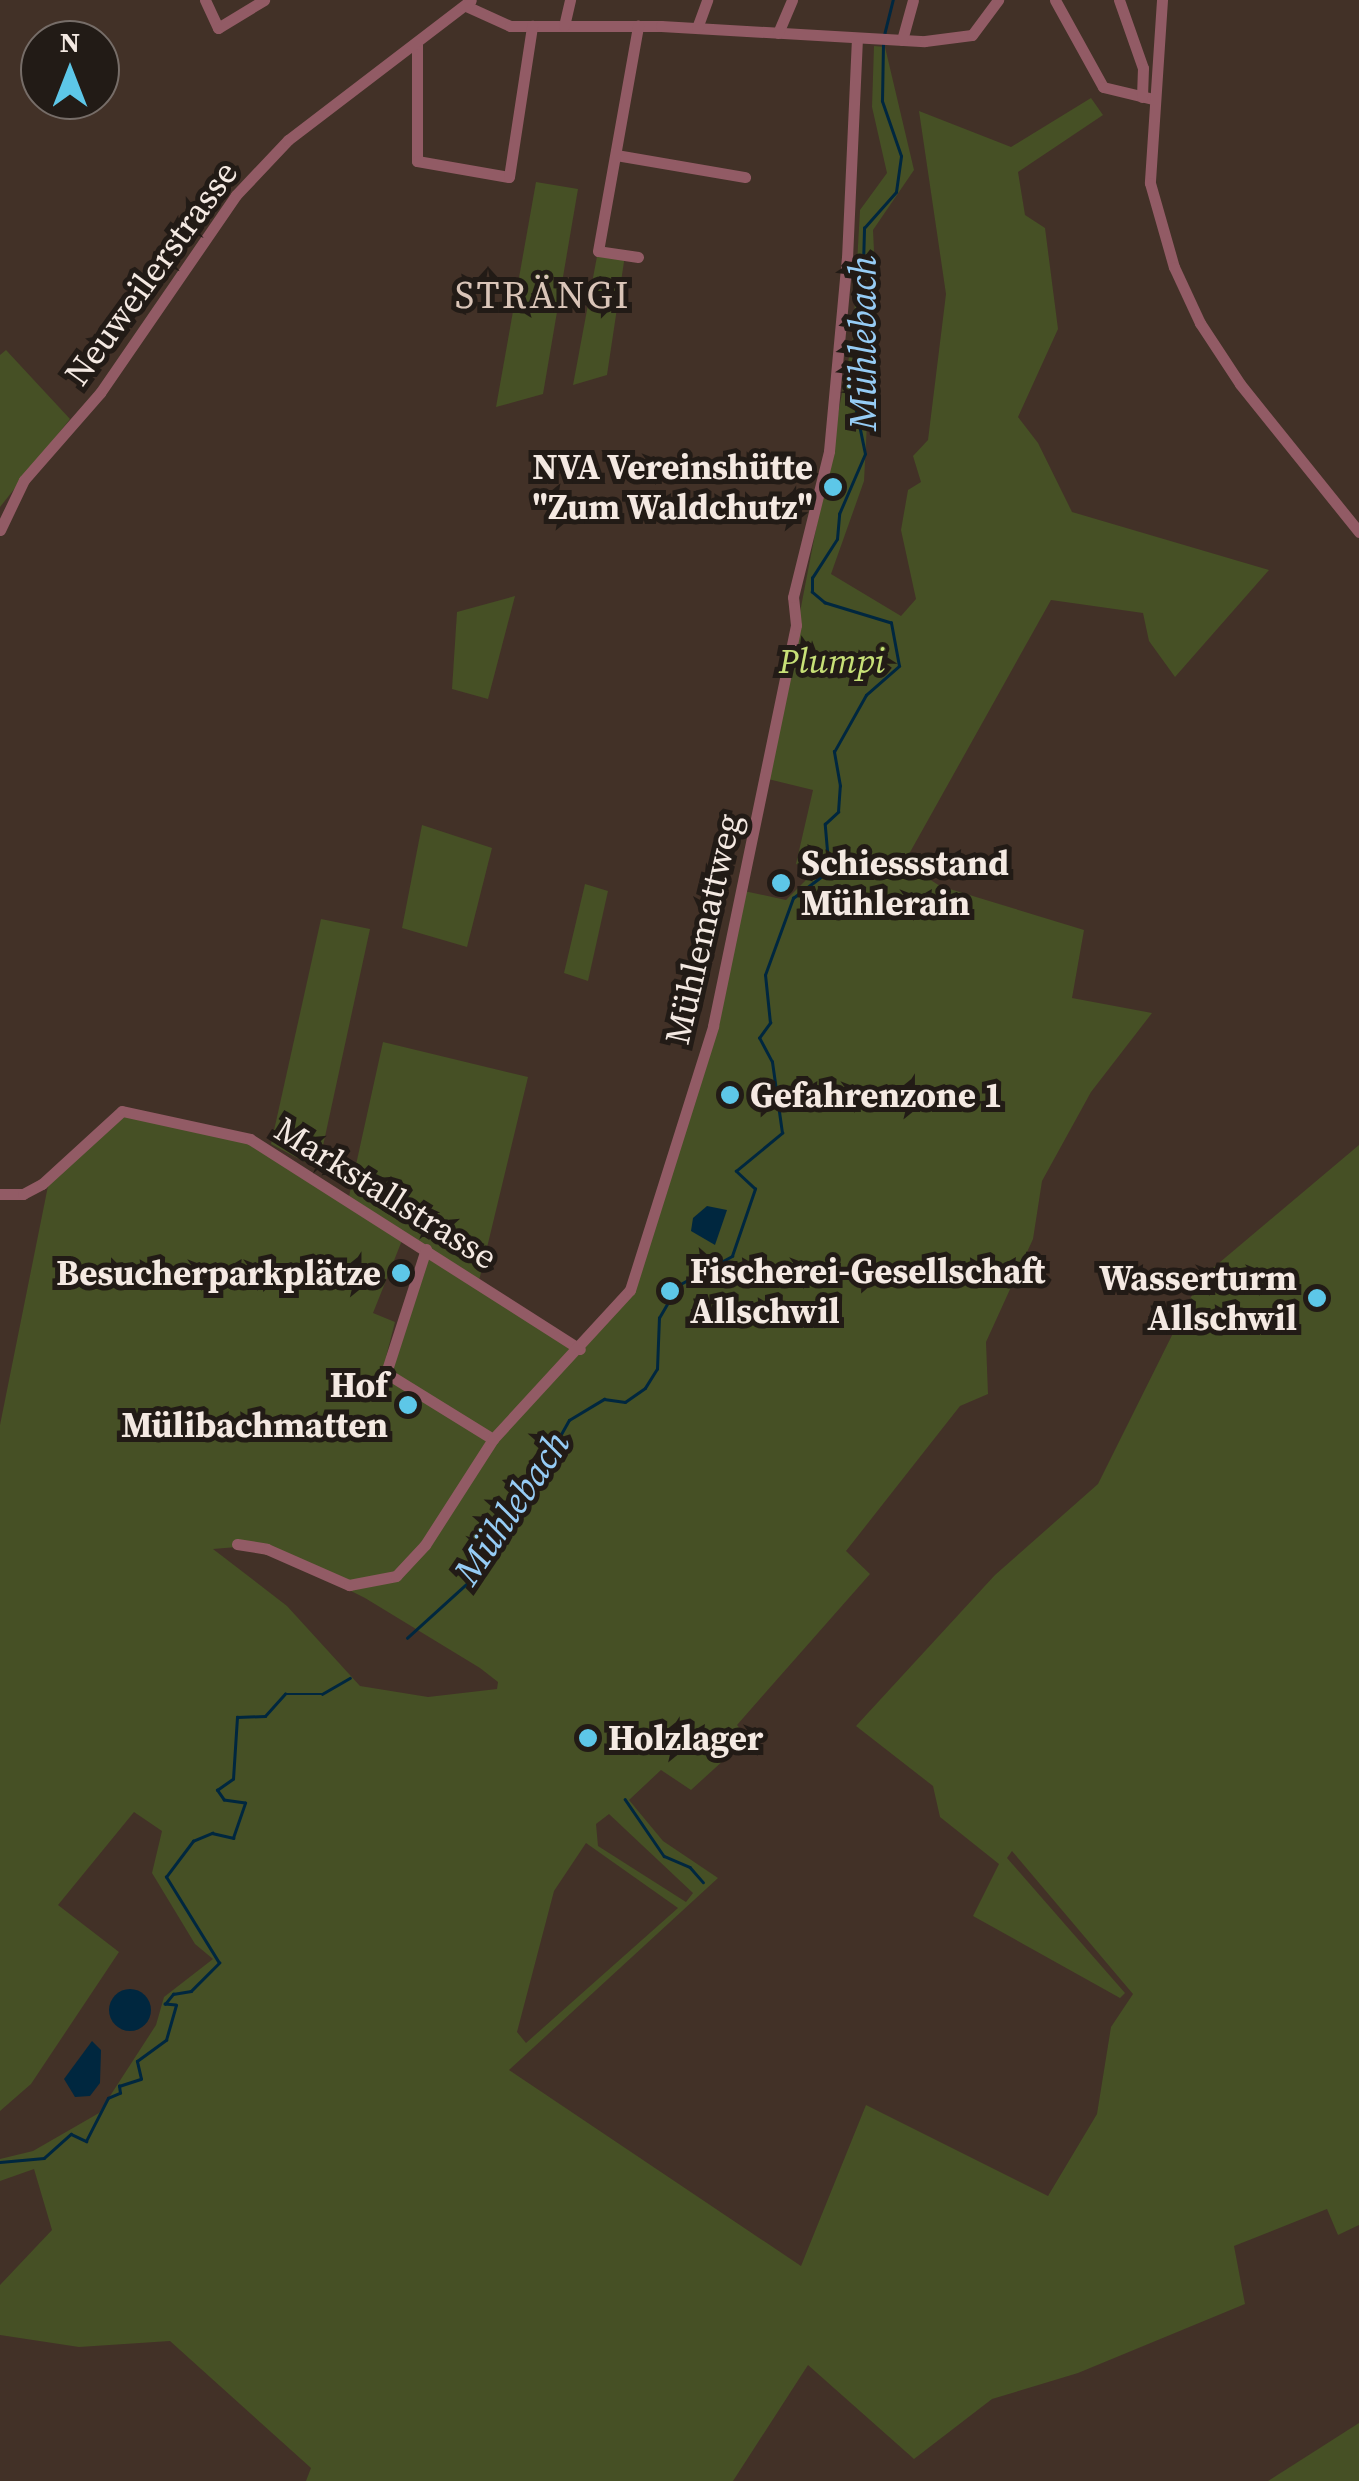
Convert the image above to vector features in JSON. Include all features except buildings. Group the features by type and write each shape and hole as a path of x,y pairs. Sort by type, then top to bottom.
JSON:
{"street":[{"path":"206,0 218,28 264,0"},
{"path":"564,26 570,0"},
{"path":"697,28 706,0"},
{"path":"778,33 792,0"},
{"path":"896,39 913,0"},
{"path":"468,3 487,19 532,26 697,28 896,39 972,35 998,0"},
{"path":"1055,0 1103,87 1148,98"},
{"path":"1119,0 1143,68 1148,98 1150,183 1158,220 1200,323 1359,532"},
{"path":"1148,98 1162,0"},
{"name":"Neuweilerstrasse","path":"0,530 24,480 100,393 236,195 288,140 468,3"},
{"path":"417,44 417,160 510,177 532,26"},
{"path":"638,26 598,251 638,257"},
{"name":"Mühlemattweg","path":"237,1544 268,1549 349,1585 380,1583 412,1562 493,1439 580,1350 635,1276 713,1026 796,625 793,598 829,451 847,258 860,38"},
{"path":"616,155 745,177"},
{"name":"Markstallstrasse","path":"0,1194 23,1194 42,1184 122,1112 250,1139 580,1350"},
{"path":"426,1249 386,1373 390,1382 493,1439"}],"green space":[{"name":"Plumpi","path":"874,46 885,47 914,170 873,230 878,333 871,347 864,481 831,574 901,616 916,599 901,530 908,490 921,482 913,456 928,440 946,294 919,111 1011,147 1091,98 1103,115 1018,172 1025,215 1045,228 1058,329 1018,417 1038,443 1072,512 1269,570 1175,677 1149,641 1143,613 1051,600 904,863 940,886 1084,930 1072,998 1152,1013 1091,1092 1042,1181 1033,1239 986,1342 988,1394 960,1406 846,1551 870,1574 737,1725 748,1738 691,1790 661,1770 629,1800 663,1841 718,1878 509,2070 801,2266 866,2105 1048,2196 1097,2114 1111,2027 1133,1994 1012,1851 1007,1858 1125,1993 1120,1998 973,1916 999,1864 940,1817 933,1786 856,1726 995,1575 1098,1484 1200,1279 1359,1145 1359,2225 1338,2235 1327,2209 1234,2246 1245,2304 1078,2373 992,2399 914,2459 808,2365 733,2481 306,2481 311,2468 170,2341 79,2347 0,2335 0,2285 52,2230 34,2169 0,2181 0,2159 33,2151 99,2113 156,2025 164,1997 213,1959 195,1944 152,1873 162,1831 134,1812 58,1905 119,1952 31,2084 0,2111 0,1425 51,1171 117,1116 247,1143 348,1201 383,1042 528,1077 478,1285 578,1353 624,1304 712,1036 744,891 786,900 816,870 796,864 813,790 768,779 853,336 860,210 887,173 872,107","holes":["403,1238 429,1254 386,1357 395,1322 373,1313","237,1547 293,1562 365,1598 480,1668 498,1682 497,1689 428,1697 360,1686 287,1606 213,1549","609,1814 693,1893 686,1902 598,1846 596,1824","586,1843 678,1908 526,2043 517,2032 554,1891"]},
{"path":"536,182 578,189 543,394 496,407"},
{"path":"598,251 625,255 607,375 573,385"},
{"path":"6,350 70,419 0,507 0,355"},
{"path":"515,596 488,699 452,689 457,612"},
{"path":"422,825 492,848 467,947 402,928"},
{"path":"585,884 608,891 588,981 564,973"},
{"path":"321,919 370,929 318,1169 271,1144"},
{"path":"1359,2423 1359,2481 1268,2481"}],"water":[{"path":"707,1206 727,1210 715,1245 691,1231 693,1218"},
{"path":"130,1989 145,1995 151,2010 145,2025 130,2031 115,2025 109,2010 115,1995"},
{"path":"92,2041 101,2050 100,2083 90,2096 75,2097 64,2079"}],"waterway":[{"name":"Mühlebach","path":"884,35 893,0"},
{"name":"Mühlebach","path":"675,1287 732,1256 755,1189 736,1171 782,1133 772,1062 759,1038 770,1023 765,975 793,898 823,875 828,862 825,824 838,812 840,786 834,752 866,695 899,666 891,623 825,603 812,592 812,578 837,539 839,514 865,454 856,410 859,363 872,320 862,301 864,228 896,192 901,156 882,101 883,43"},
{"name":"Mühlebach","path":"407,1638 474,1577 508,1500 541,1470 569,1420 604,1399 625,1402 645,1388 657,1369 659,1318 671,1297"},
{"name":"Mühlebach","path":"0,2162 44,2158 71,2134 86,2141 108,2098 120,2093 119,2086 141,2079 137,2061 166,2040 176,2005 165,2004 173,1994 191,1991 219,1963 166,1877 193,1841 212,1833 233,1838 245,1803 224,1800 217,1790 233,1779 237,1717 265,1716 285,1694 322,1694 350,1678"},
{"path":"625,1799 664,1856 690,1867 703,1882"}],"place":[{"name":"NVA Vereinshütte \"Zum Waldchutz\"","path":"833,487"},
{"name":"Schiessstand Mühlerain","path":"781,883"},
{"name":"Gefahrenzone 1","path":"730,1095"},
{"name":"Besucherparkplätze","path":"401,1273"},
{"name":"Fischerei-Gesellschaft Allschwil","path":"670,1291"},
{"name":"Wasserturm Allschwil","path":"1317,1298"},
{"name":"Hof Mülibachmatten","path":"408,1405"},
{"name":"Holzlager","path":"588,1738"}],"district":[{"name":"STRÄNGI","path":"543,296"}]}
